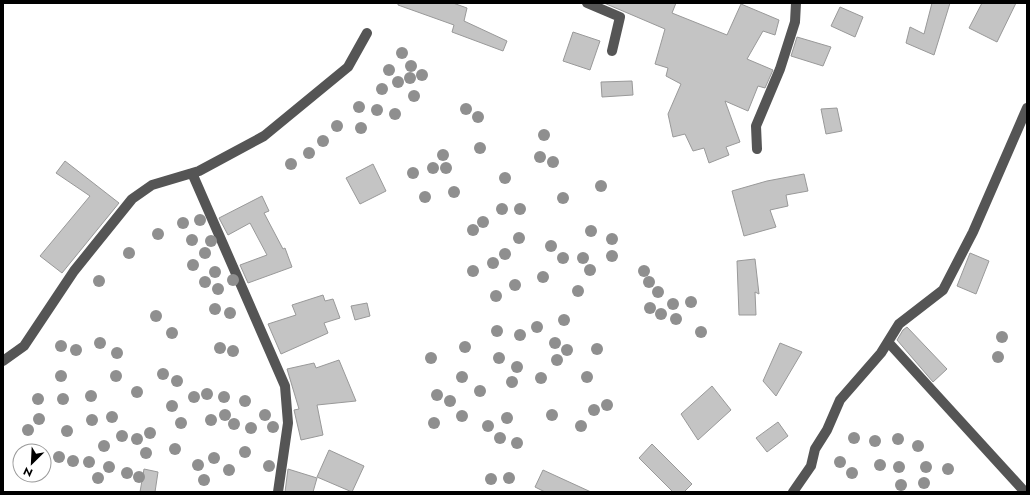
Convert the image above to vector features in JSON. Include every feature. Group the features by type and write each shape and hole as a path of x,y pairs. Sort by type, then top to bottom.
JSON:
{"street":[{"path":"587,3 620,17 612,51"},
{"path":"756,149 756,126 780,69 795,22 796,3"},
{"path":"3,361 24,346 74,271 132,199 152,185 192,172 264,136 348,67 367,33"},
{"path":"792,492 811,466 815,449 827,430 840,400 881,353 899,324 943,290 973,232 1027,108"},
{"path":"192,172 285,386 288,423 278,492"},
{"path":"888,342 1025,492"}],"building":[{"path":"398,3 453,3 467,8 464,21 507,41 503,51 452,32 454,25 398,5"},
{"path":"604,3 676,3 672,13 727,35 741,4 779,20 775,35 763,31 747,59 773,70 765,88 758,86 748,111 725,101 740,142 726,147 729,155 709,163 704,148 693,151 685,134 673,137 668,114 681,84 666,76 668,68 655,64 665,29"},
{"path":"932,3 950,3 934,55 906,43 910,27 924,34"},
{"path":"982,3 1016,3 997,42 969,28"},
{"path":"840,7 863,17 855,37 831,26"},
{"path":"573,32 600,41 590,70 563,61"},
{"path":"797,37 831,47 823,66 791,56"},
{"path":"632,81 633,95 602,97 601,82"},
{"path":"837,108 842,131 826,134 821,109"},
{"path":"65,161 119,203 62,273 40,256 90,196 56,173"},
{"path":"373,164 386,191 360,204 346,178"},
{"path":"804,174 808,191 786,195 788,206 770,210 776,227 744,236 732,191 767,181"},
{"path":"262,196 269,211 264,213 283,249 285,248 292,267 248,283 240,265 267,255 250,223 228,235 219,218"},
{"path":"970,253 989,261 976,294 957,286"},
{"path":"755,259 759,294 755,292 756,315 739,315 737,261"},
{"path":"323,295 325,301 333,299 340,318 324,323 328,333 281,354 268,324 296,315 292,305"},
{"path":"367,303 370,316 355,320 351,306"},
{"path":"907,327 947,369 933,382 897,340 903,330"},
{"path":"780,343 802,352 776,396 763,381"},
{"path":"339,360 356,401 317,405 323,435 301,440 294,410 299,409 287,369 314,363 316,368"},
{"path":"712,386 731,410 698,440 681,414"},
{"path":"778,422 788,436 767,452 756,438"},
{"path":"652,444 692,484 684,492 673,492 639,458"},
{"path":"329,450 364,466 352,492 317,477"},
{"path":"144,469 158,472 155,492 140,492"},
{"path":"288,469 317,478 313,492 285,492"},
{"path":"543,470 591,492 545,492 535,487"}]}
